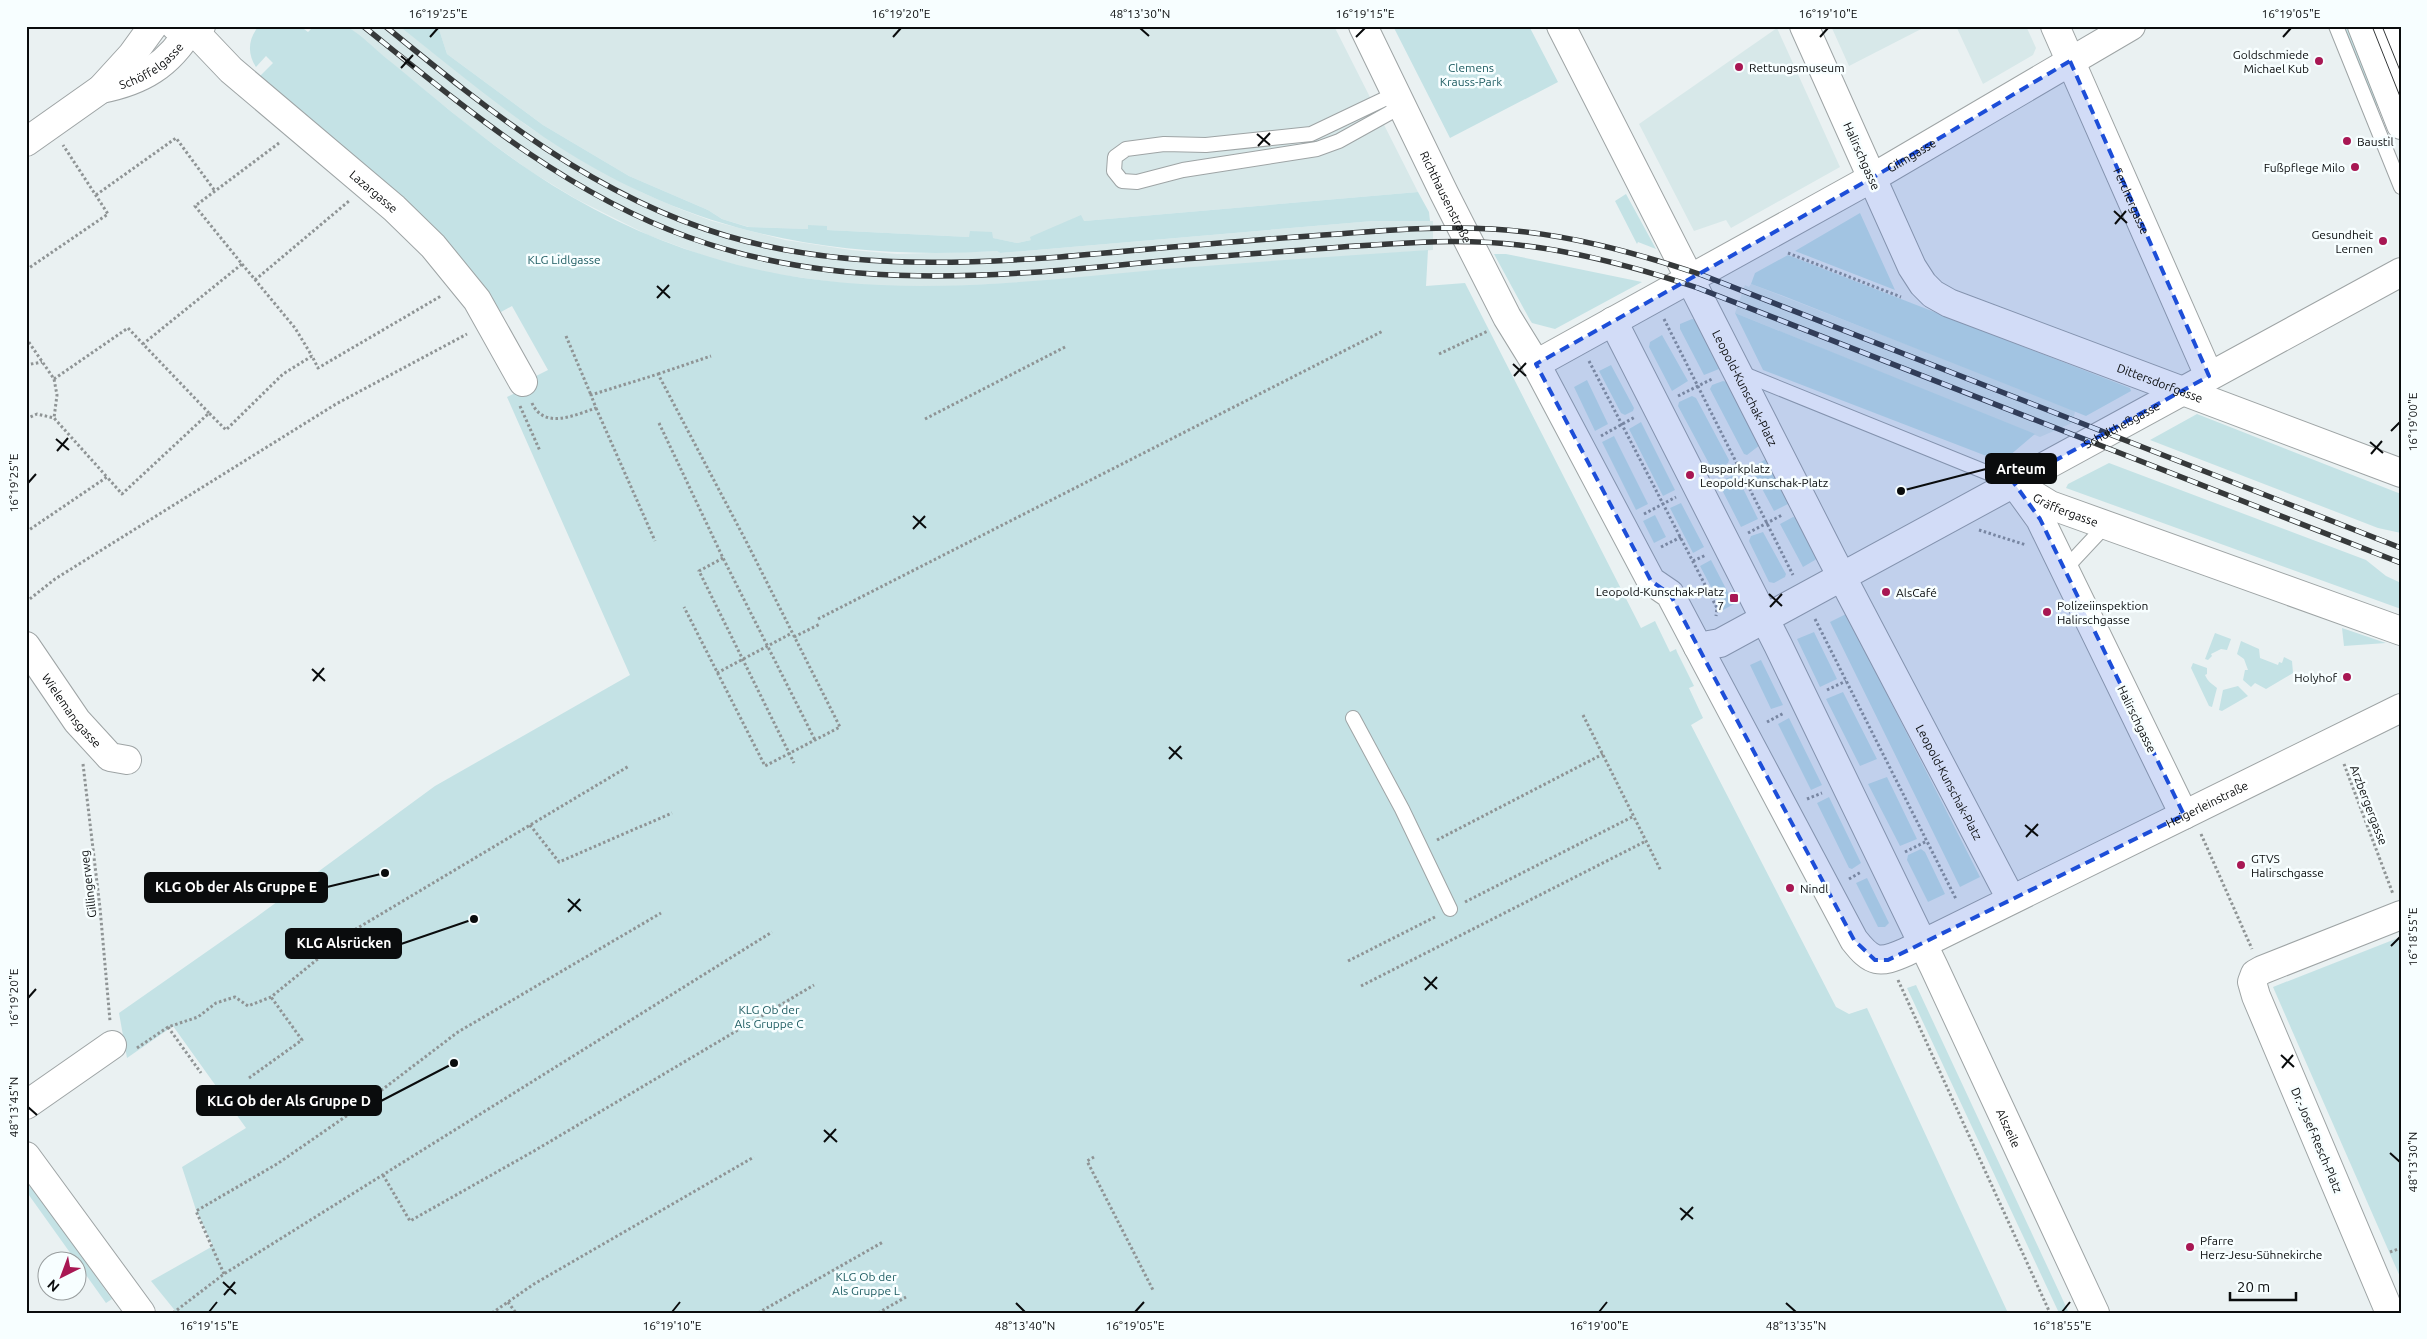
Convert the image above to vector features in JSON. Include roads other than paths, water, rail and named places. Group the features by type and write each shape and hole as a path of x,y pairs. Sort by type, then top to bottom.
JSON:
{"street":[{"name":"Schöffelgasse","path":"26,142 101,89 132,55 153,26"},
{"name":"Richthausenstraße","path":"1363,26 1507,317 1536,364"},
{"path":"1562,26 1690,278 1536,364 1651,581 1670,594 1710,645 1854,940 1865,953 1874,960 1888,960 2010,900"},
{"name":"Ferchergasse","path":"2054,26 2209,376"},
{"name":"Gilmgasse","path":"1690,278 1872,178 2131,26"},
{"path":"2362,26 2400,123"},
{"path":"2392,26 2401,48"},
{"name":"Schöffelgasse","path":"101,89 126,84 174,54 189,27"},
{"name":"Lazargasse","path":"189,27 216,56 255,92 394,208 433,246 477,300 521,393"},
{"name":"Halirschgasse","path":"1809,38 1912,267 1915,291"},
{"name":"Schultheßgasse","path":"1842,577 2401,272"},
{"name":"Leopold-Kunschak-Platz","path":"1690,278 1842,577 2010,900"},
{"name":"Dittersdorfgasse","path":"1915,291 1933,294 1949,303 2401,473"},
{"path":"1613,321 1765,619 1922,944"},
{"name":"Halirschgasse","path":"2014,483 2040,519 2063,571 2184,815"},
{"name":"Gräffergasse","path":"2014,483 2050,504 2401,631"},
{"path":"1710,645 1765,619 1842,577"},
{"name":"Wielemansgasse","path":"26,646 77,721 110,757 127,760"},
{"name":"Heigerleinstraße","path":"2010,900 2401,708"},
{"name":"Dr.-Josef-Resch-Platz","path":"2390,1313 2256,996 2252,982 2255,974 2262,970 2398,908"},
{"name":"Alszeile","path":"1922,944 2094,1313"},
{"path":"26,1105 108,1048"},
{"path":"26,1156 135,1311"}],"lane":[{"path":"2336,26 2401,187"},
{"path":"2377,26 2401,86"},
{"path":"1398,100 1339,140 1317,149 1183,170 1137,182 1122,181 1114,171 1115,157 1126,149 1164,144 1206,145 1311,134 1398,100"},
{"name":"Gräffergasse","path":"1736,369 2014,483"},
{"path":"2063,571 2106,524"},
{"path":"1353,718 1450,909"}],"tram line":[{"path":"2372,26 2401,99"},
{"path":"2382,26 2401,73"}],"railway":[{"path":"363,26 478,117 517,145 599,197 688,237 744,254 802,266 859,273 918,276 1035,272 1364,245 1430,242 1497,243 1587,256 1632,267 1698,288 2401,563"},
{"path":"385,26 464,90 546,149 588,175 633,199 679,219 727,236 809,254 892,262 1018,260 1415,229 1492,229 1572,239 1625,251 1702,275 2401,548"}],"place":[{"name":"Goldschmiede Michael Kub","path":"2319,61"},
{"name":"Rettungsmuseum","path":"1739,67"},
{"name":"Baustil","path":"2347,141"},
{"name":"Fußpflege Milo","path":"2355,167"},
{"name":"Gesundheit Lernen","path":"2383,241"},
{"name":"Busparkplatz Leopold-Kunschak-Platz","path":"1690,475"},
{"name":"Arteum","path":"1901,491"},
{"name":"AlsCafé","path":"1886,592"},
{"name":"Leopold-Kunschak-Platz 7","path":"1734,598"},
{"name":"Polizeiinspektion Halirschgasse","path":"2047,612"},
{"name":"Holyhof","path":"2347,677"},
{"name":"GTVS Halirschgasse","path":"2241,865"},
{"name":"KLG Ob der Als Gruppe E","path":"385,873"},
{"name":"Nindl","path":"1790,888"},
{"name":"KLG Alsrücken","path":"474,919"},
{"name":"KLG Ob der Als Gruppe D","path":"454,1063"},
{"name":"Pfarre Herz-Jesu-Sühnekirche","path":"2190,1247"}],"park label":[{"name":"Clemens Krauss-Park","path":"1471,74"},
{"name":"KLG Lidlgasse","path":"564,259"},
{"name":"KLG Ob der Als Gruppe C","path":"769,1016"},
{"name":"KLG Ob der Als Gruppe L","path":"866,1283"}]}
